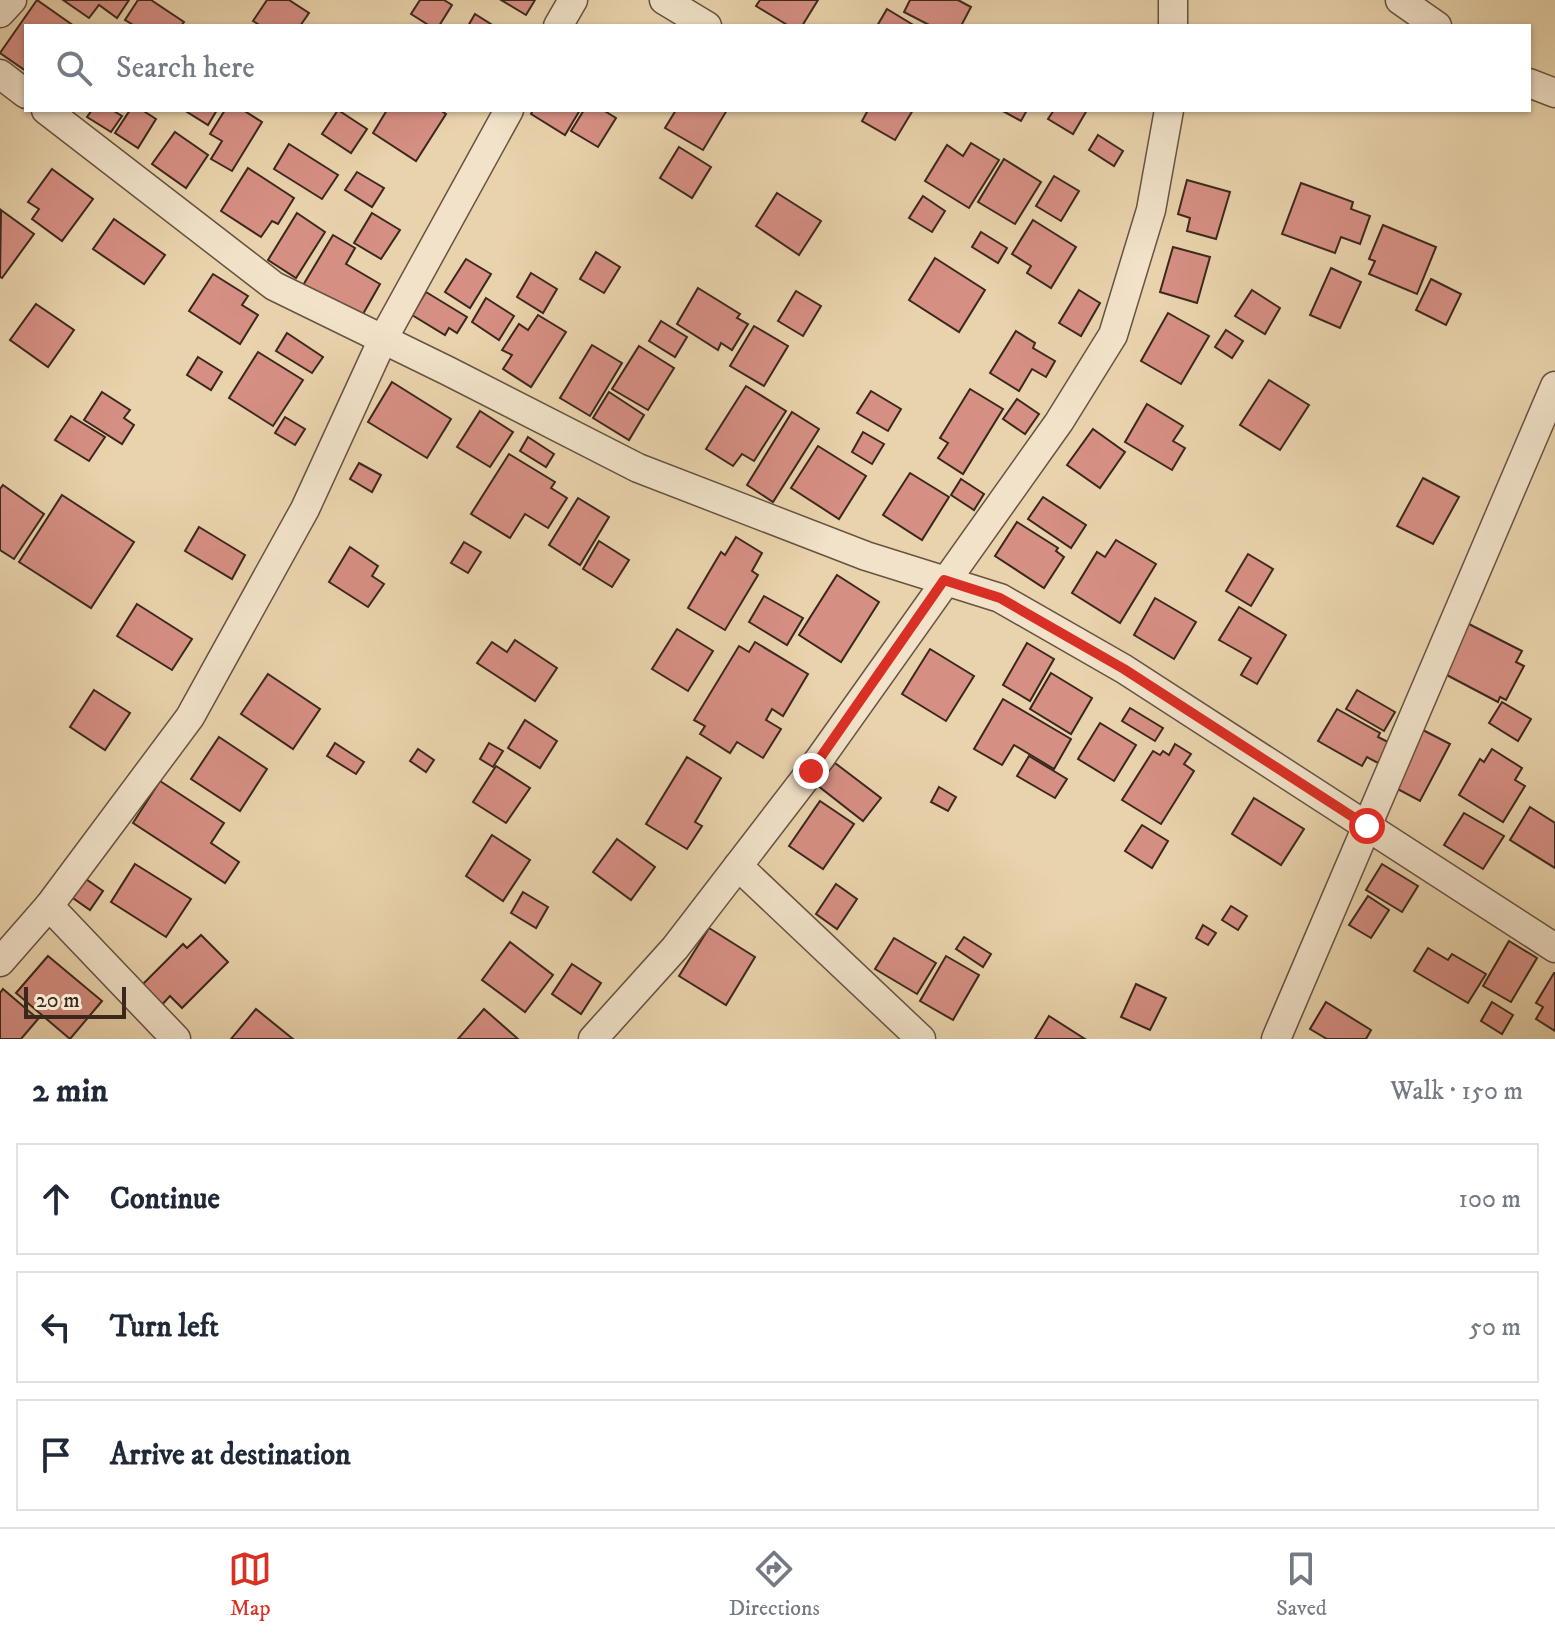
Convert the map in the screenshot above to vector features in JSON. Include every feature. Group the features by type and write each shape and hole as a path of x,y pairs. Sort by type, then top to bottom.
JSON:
{"street":[{"path":"0,13 12,0"},
{"path":"559,24 573,0"},
{"path":"664,0 704,24"},
{"path":"1173,0 1173,24"},
{"path":"1400,0 1434,24"},
{"path":"0,74 24,92"},
{"path":"1531,84 1555,93"},
{"path":"49,112 274,286 638,468 866,556 1000,598 1110,661 1555,948"},
{"path":"0,962 49,906 190,717 305,509 383,339 508,112"},
{"path":"593,1039 675,948 811,771 1059,422 1113,335 1151,210 1169,112"},
{"path":"1276,1039 1555,386"},
{"path":"738,866 921,1039"},
{"path":"49,906 176,1039"}],"building":[{"path":"37,0 71,24 24,24 24,70 0,53"},
{"path":"63,0 129,0 117,18 99,5 89,18"},
{"path":"138,0 151,0 184,22 132,24 125,20"},
{"path":"267,0 289,0 309,13 301,24 258,24 253,21"},
{"path":"420,0 444,0 452,5 440,24 427,24 411,14"},
{"path":"501,0 535,0 526,15"},
{"path":"760,0 818,0 803,24 786,24 756,6"},
{"path":"910,0 958,0 971,7 962,24 927,24 904,12"},
{"path":"887,9 912,24 878,24"},
{"path":"475,14 491,24 469,24"},
{"path":"91,112 115,112 122,116 111,132 87,117"},
{"path":"129,112 145,112 156,119 138,148 115,133"},
{"path":"187,112 216,112 208,125"},
{"path":"224,112 246,112 262,122 232,171 211,159 222,141 210,134"},
{"path":"337,112 367,129 351,153 322,134"},
{"path":"386,112 446,114 416,161 373,133"},
{"path":"532,112 579,112 565,135"},
{"path":"583,112 606,112 616,118 598,147 571,131"},
{"path":"675,112 726,112 703,150 665,128"},
{"path":"867,112 912,112 895,140 862,121"},
{"path":"1005,112 1026,112 1021,121"},
{"path":"1053,112 1086,112 1073,134 1048,119"},
{"path":"175,132 208,155 186,188 152,164"},
{"path":"1098,135 1123,151 1114,166 1089,150"},
{"path":"971,143 999,160 969,208 925,181 947,145 963,156"},
{"path":"289,144 338,175 322,199 274,169"},
{"path":"679,147 711,167 692,198 660,178"},
{"path":"1004,159 1041,182 1015,224 978,202"},
{"path":"248,168 294,198 278,224 272,221 261,237 221,211"},
{"path":"52,169 93,199 62,241 32,219 39,209 28,202"},
{"path":"357,172 384,188 372,207 345,190"},
{"path":"1054,176 1079,191 1061,221 1036,206"},
{"path":"1187,180 1230,192 1216,239 1187,231 1190,218 1178,214"},
{"path":"1301,183 1353,202 1351,209 1370,216 1360,244 1341,237 1335,253 1282,234"},
{"path":"777,193 821,221 799,255 756,226"},
{"path":"923,196 945,211 932,232 909,218"},
{"path":"1,210 34,234 2,278 0,277"},
{"path":"297,213 325,232 296,278 268,260"},
{"path":"372,213 400,230 381,259 354,243"},
{"path":"114,219 165,255 144,284 93,249"},
{"path":"1033,220 1076,247 1051,288 1027,273 1031,266 1012,254"},
{"path":"1383,225 1436,247 1417,294 1369,274 1375,261 1369,259"},
{"path":"981,232 1007,248 998,263 972,247"},
{"path":"333,235 355,248 346,264 380,284 359,321 302,287"},
{"path":"1173,247 1210,257 1197,303 1160,292"},
{"path":"596,252 620,267 604,293 580,279"},
{"path":"935,258 985,290 959,332 909,300"},
{"path":"466,259 491,274 470,308 445,292"},
{"path":"1331,268 1361,282 1340,328 1310,315"},
{"path":"531,273 557,289 543,313 517,297"},
{"path":"213,274 248,296 242,305 258,315 240,344 189,311"},
{"path":"1431,279 1461,294 1446,325 1416,310"},
{"path":"698,288 740,314 737,318 748,324 732,350 721,343 718,350 677,324"},
{"path":"1079,290 1100,303 1081,336 1059,323"},
{"path":"1252,290 1280,308 1265,334 1235,316"},
{"path":"796,291 821,306 803,336 778,321"},
{"path":"426,292 467,317 457,333 449,328 445,335 412,315"},
{"path":"486,298 514,316 499,340 472,322"},
{"path":"36,304 74,330 48,367 10,340"},
{"path":"1168,313 1209,336 1181,384 1141,361"},
{"path":"538,315 566,332 531,387 503,369 512,355 502,350 519,324 528,330"},
{"path":"661,321 687,337 675,357 649,341"},
{"path":"754,326 788,346 764,386 730,366"},
{"path":"1226,330 1243,341 1232,358 1215,347"},
{"path":"1016,331 1035,343 1033,348 1055,361 1046,377 1032,369 1019,391 990,373"},
{"path":"287,333 323,357 312,373 276,351"},
{"path":"592,345 622,363 590,416 560,398"},
{"path":"639,346 674,368 648,410 612,389"},
{"path":"258,352 303,380 273,426 229,398"},
{"path":"198,357 222,372 211,390 187,375"},
{"path":"1269,380 1309,405 1280,450 1240,425"},
{"path":"392,382 451,419 427,458 368,422"},
{"path":"746,386 786,411 754,461 742,454 733,466 706,449"},
{"path":"970,389 1003,409 963,474 938,458 948,443 940,438"},
{"path":"871,391 901,409 888,431 857,413"},
{"path":"102,392 130,410 124,418 134,425 122,444 84,420"},
{"path":"609,392 644,415 629,440 593,418"},
{"path":"1017,399 1039,414 1025,434 1003,419"},
{"path":"1147,404 1183,426 1173,441 1185,448 1172,470 1125,442"},
{"path":"480,411 513,432 490,467 457,447"},
{"path":"792,412 819,429 773,502 747,485"},
{"path":"71,416 105,437 89,461 55,440"},
{"path":"285,417 305,429 295,445 275,433"},
{"path":"1093,429 1125,452 1100,488 1067,465"},
{"path":"863,432 884,444 872,464 852,452"},
{"path":"528,437 554,454 546,467 520,451"},
{"path":"818,446 866,476 839,519 791,488"},
{"path":"509,454 555,482 551,488 567,498 548,528 525,514 510,538 471,514"},
{"path":"359,463 381,475 372,492 350,479"},
{"path":"910,473 949,497 922,540 883,515"},
{"path":"1423,478 1459,497 1433,544 1397,526"},
{"path":"961,479 984,494 974,510 951,495"},
{"path":"3,485 44,514 14,559 0,550 0,489"},
{"path":"62,495 134,542 91,608 19,562"},
{"path":"1043,497 1086,525 1071,548 1028,519"},
{"path":"578,498 609,517 580,565 549,545"},
{"path":"1017,522 1058,548 1056,551 1064,557 1044,588 995,556"},
{"path":"199,527 245,555 232,579 185,551"},
{"path":"736,537 762,553 752,571 758,575 725,630 688,608 721,552 725,555"},
{"path":"1116,540 1156,564 1120,623 1072,593 1097,552 1105,557"},
{"path":"599,541 629,560 612,587 583,569"},
{"path":"464,542 481,552 468,573 451,563"},
{"path":"350,547 378,566 372,576 384,584 368,607 329,582"},
{"path":"1248,554 1273,569 1251,606 1226,591"},
{"path":"837,575 879,602 841,662 799,635"},
{"path":"764,596 803,618 787,645 749,622"},
{"path":"1155,598 1196,622 1174,659 1134,635"},
{"path":"137,604 192,639 172,670 117,636"},
{"path":"1239,607 1286,635 1257,684 1241,675 1251,658 1219,640"},
{"path":"1467,623 1522,651 1516,662 1524,666 1506,700 1500,697 1498,702 1441,672"},
{"path":"677,629 713,651 688,691 652,669"},
{"path":"515,640 557,668 535,701 477,663 492,642 507,652"},
{"path":"755,642 808,674 783,716 772,709 766,720 781,729 763,758 737,742 730,753 700,734 705,726 694,720 739,646 749,652"},
{"path":"1027,643 1054,659 1030,701 1003,685"},
{"path":"930,649 974,676 946,721 902,694"},
{"path":"1051,673 1092,698 1071,734 1030,709"},
{"path":"268,674 320,709 293,749 241,714"},
{"path":"94,690 130,713 105,750 70,727"},
{"path":"1357,690 1395,712 1384,731 1346,709"},
{"path":"1003,699 1071,739 1054,769 1014,745 1002,765 974,749"},
{"path":"1502,702 1531,719 1518,741 1489,723"},
{"path":"1130,708 1163,728 1155,741 1122,721"},
{"path":"1337,709 1380,733 1378,737 1390,743 1378,763 1367,757 1362,766 1318,741"},
{"path":"525,720 557,741 540,768 508,748"},
{"path":"1100,723 1136,745 1114,781 1078,759"},
{"path":"1421,729 1450,744 1420,801 1392,786"},
{"path":"219,737 267,769 240,811 191,779"},
{"path":"335,743 364,762 356,774 327,756"},
{"path":"489,743 503,751 493,767 480,759"},
{"path":"1175,744 1191,754 1184,764 1194,771 1161,824 1122,800 1153,751 1160,755 1163,751 1169,755"},
{"path":"418,749 434,760 426,772 410,761"},
{"path":"1492,749 1522,768 1515,780 1525,786 1503,822 1459,795 1480,759 1484,762"},
{"path":"1029,756 1067,779 1055,798 1017,776"},
{"path":"687,757 721,778 695,822 702,826 687,849 646,824"},
{"path":"835,763 881,798 863,821 817,785"},
{"path":"496,766 530,788 506,823 473,802"},
{"path":"160,781 224,823 211,843 239,862 225,883 133,823"},
{"path":"939,787 956,797 948,811 931,802"},
{"path":"1254,798 1304,829 1281,865 1232,834"},
{"path":"820,801 854,824 823,869 789,846"},
{"path":"1530,807 1555,823 1555,868 1510,840"},
{"path":"1464,813 1504,836 1483,869 1444,845"},
{"path":"1142,825 1168,841 1152,868 1125,851"},
{"path":"492,835 530,860 503,901 466,876"},
{"path":"617,839 655,867 631,900 593,872"},
{"path":"135,864 191,899 166,937 111,902"},
{"path":"1382,864 1418,886 1402,912 1366,890"},
{"path":"83,877 103,891 90,910 70,896"},
{"path":"836,884 857,899 837,929 816,914"},
{"path":"523,892 548,907 536,928 511,913"},
{"path":"1368,896 1389,910 1371,938 1349,925"},
{"path":"1231,906 1247,916 1238,930 1222,920"},
{"path":"1203,925 1216,933 1208,945 1196,938"},
{"path":"709,928 755,957 726,1005 679,976"},
{"path":"201,935 228,962 182,1008 170,996 159,1008 139,988 183,944 187,948"},
{"path":"964,937 991,954 983,967 956,949"},
{"path":"894,938 936,963 917,994 875,969"},
{"path":"1509,941 1537,958 1511,1002 1483,986"},
{"path":"510,942 553,975 525,1012 482,980"},
{"path":"1428,948 1448,960 1452,954 1486,974 1468,1003 1414,971"},
{"path":"48,956 102,1001 70,1039 16,993"},
{"path":"946,956 979,975 953,1020 920,1001"},
{"path":"572,964 601,983 581,1014 552,994"},
{"path":"1554,973 1555,1031 1536,1019 1543,1007 1536,1003"},
{"path":"1136,984 1166,998 1150,1030 1121,1017"},
{"path":"3,989 38,1019 21,1039 0,1039 0,993"},
{"path":"1326,1002 1371,1030 1366,1039 1327,1039 1310,1029"},
{"path":"1492,1002 1513,1015 1502,1034 1481,1021"},
{"path":"256,1009 293,1039 231,1039"},
{"path":"484,1009 518,1039 458,1039"},
{"path":"1049,1016 1085,1039 1035,1039"}],"route":[{"path":"811,771 944,580 1000,598 1124,669 1367,826"}]}
